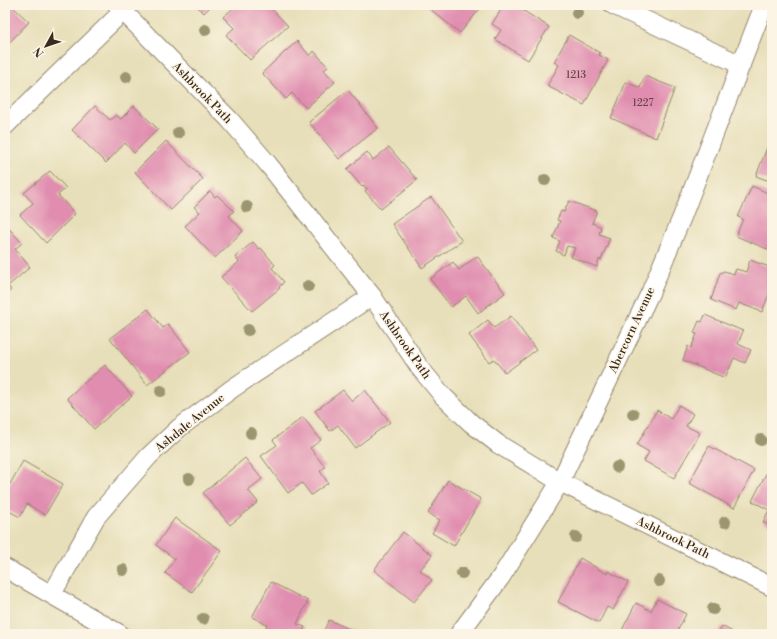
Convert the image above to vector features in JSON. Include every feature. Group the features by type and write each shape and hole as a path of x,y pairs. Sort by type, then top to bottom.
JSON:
{"street":[{"path":"612,5 741,65"},
{"name":"Abercorn Avenue","path":"459,634 501,577 560,482 651,291 764,5"},
{"path":"5,126 120,8"},
{"name":"Ashbrook Path","path":"120,8 238,130 268,164 372,296 420,368 442,396 471,423 498,444 560,482 772,587"},
{"name":"Ashdale Avenue","path":"52,594 96,518 149,456 179,428 233,388 372,296"},
{"path":"5,568 120,634"}],"building":[{"path":"5,5 11,5 29,22 5,47"},
{"path":"196,5 212,5 204,13"},
{"path":"237,5 268,5 288,26 250,60 226,35 234,28 223,17"},
{"path":"425,5 483,5 460,33"},
{"path":"504,5 509,5 514,8 516,6 549,27 528,60 495,39 501,30 492,24"},
{"path":"569,35 600,53 599,55 608,60 584,105 547,86 559,65 554,62"},
{"path":"297,41 310,56 314,51 328,67 324,70 335,82 306,108 292,93 286,99 262,73"},
{"path":"645,76 675,88 656,138 611,118 626,82 640,88"},
{"path":"348,90 378,128 339,159 309,122"},
{"path":"95,106 110,120 116,115 121,119 134,106 158,129 134,153 125,143 106,163 72,130"},
{"path":"772,135 772,182 756,176"},
{"path":"166,141 203,179 171,210 135,172"},
{"path":"389,147 417,180 381,209 365,191 367,189 364,185 362,187 347,169 367,152 373,160"},
{"path":"50,171 66,188 58,195 75,214 46,243 20,215 33,203 24,193"},
{"path":"752,186 772,195 770,203 772,204 772,251 736,236 743,219 738,217"},
{"path":"210,191 215,197 217,195 234,211 229,216 243,231 215,258 185,226 200,212 194,207"},
{"path":"431,197 462,241 422,268 392,224"},
{"path":"569,201 597,211 592,223 601,227 599,234 610,238 601,260 599,259 597,267 571,257 575,248 567,246 564,255 556,251 560,241 553,238 560,221 557,220 561,211 564,212"},
{"path":"5,224 22,243 15,249 30,267 8,286 11,290 5,295"},
{"path":"253,242 259,249 261,248 275,265 272,268 284,282 279,287 280,288 252,311 221,277 239,262 235,257"},
{"path":"477,256 505,293 478,313 466,296 451,307 430,279 453,262 459,270"},
{"path":"750,260 772,268 772,292 769,294 762,312 739,303 736,310 711,300 720,273 724,271 734,274 736,269 746,272"},
{"path":"148,309 163,328 168,324 190,352 147,385 110,338"},
{"path":"705,315 743,331 738,344 751,350 745,363 734,358 725,378 683,360 688,346 691,348 697,334 694,333 699,321 702,322"},
{"path":"511,316 536,350 505,373 494,359 489,362 469,335 488,320 494,328"},
{"path":"105,365 132,396 94,429 67,398"},
{"path":"343,390 352,401 365,390 390,422 355,448 338,425 330,431 315,411"},
{"path":"679,405 693,414 686,426 700,433 674,478 644,461 649,452 637,445 657,410 671,419"},
{"path":"303,417 321,440 310,448 325,467 320,471 328,483 311,495 302,483 288,493 261,456 277,445 273,440"},
{"path":"709,446 754,470 734,508 689,483"},
{"path":"245,458 262,479 248,490 258,502 230,525 203,493"},
{"path":"23,461 63,484 45,515 27,504 20,517 5,509 5,481 10,484"},
{"path":"769,468 772,468 772,527 763,522 769,510 752,501"},
{"path":"448,480 481,499 454,546 432,533 440,520 428,513"},
{"path":"175,518 222,551 192,592 165,573 175,559 156,545"},
{"path":"403,532 432,555 420,570 432,580 414,602 374,570"},
{"path":"580,558 607,574 608,571 628,582 613,610 607,607 599,623 558,602"},
{"path":"271,582 308,601 297,624 305,627 301,634 263,634 267,625 252,617"},
{"path":"657,599 686,614 676,634 668,630 666,634 620,634 636,603 651,611"},
{"path":"329,620 360,634 322,634"},
{"path":"722,626 736,634 718,634"}]}
